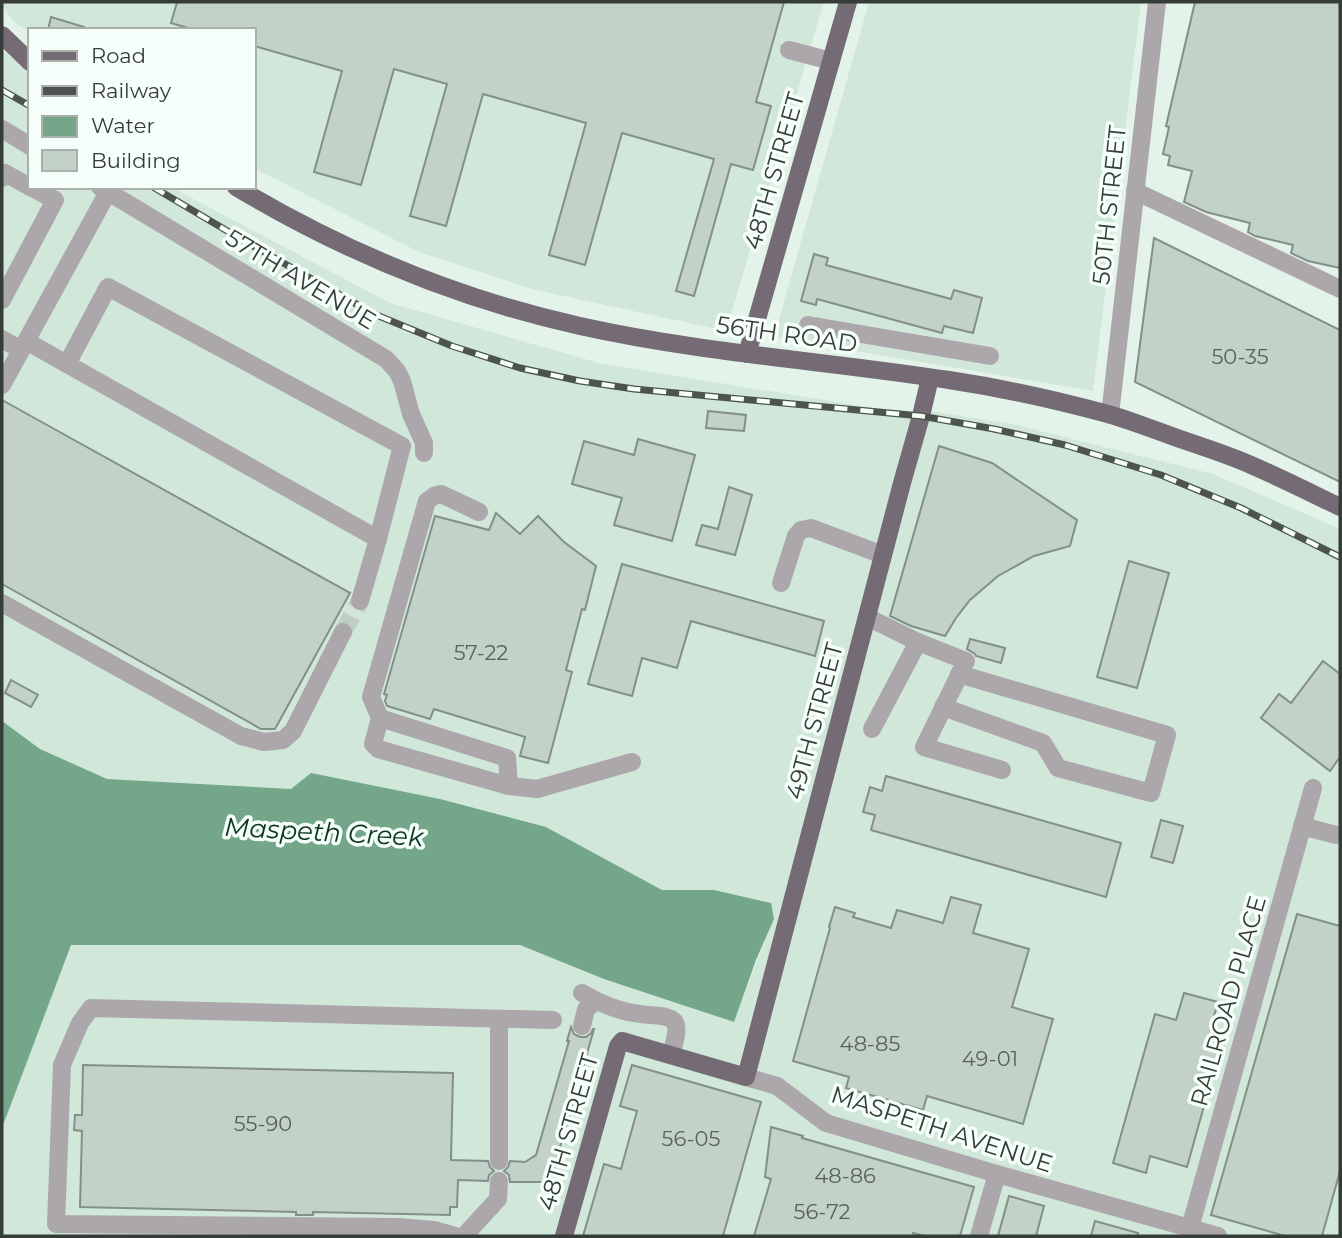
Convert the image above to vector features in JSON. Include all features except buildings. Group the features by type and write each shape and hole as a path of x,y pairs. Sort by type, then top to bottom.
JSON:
{"main road":[{"name":"48TH STREET","path":"747,354 848,2"},
{"path":"2,35 28,60"},
{"name":"56TH ROAD","path":"239,189 288,217 407,273 510,308 630,336 930,377 1110,415 1249,464 1340,507"},
{"name":"49TH STREET","path":"746,1077 930,377"},
{"name":"MASPETH AVENUE","path":"620,1043 624,1041 746,1077"},
{"name":"48TH STREET","path":"564,1236 620,1043"}],"street":[{"name":"50TH STREET","path":"1110,415 1157,2"},
{"path":"789,50 831,61"},
{"path":"2,130 28,145"},
{"path":"2,178 5,173 28,186"},
{"path":"2,300 55,201 34,189"},
{"path":"2,384 104,190"},
{"name":"57TH AVENUE","path":"104,190 386,359 402,381 411,414 424,443 424,453"},
{"path":"1135,191 1340,289"},
{"path":"67,365 108,287 402,446 360,601"},
{"path":"808,325 990,356"},
{"path":"2,339 67,365 378,539"},
{"path":"479,512 441,494 427,501 371,698 380,718 373,744 378,749 509,786 537,789 632,762"},
{"path":"781,583 796,536 801,530 811,528 883,555"},
{"path":"2,603 241,736 264,742 283,740 293,731 344,632"},
{"path":"867,617 918,642 966,661 924,747 1002,770"},
{"path":"872,729 918,642"},
{"path":"943,707 1043,743 1058,768 1151,793 1167,735 959,674"},
{"path":"380,718 507,758 509,786"},
{"name":"RAILROAD PLACE","path":"1190,1228 1313,788"},
{"path":"1302,826 1336,835"},
{"path":"582,1026 589,997 608,1007 667,1017 674,1022 676,1028 671,1055"},
{"path":"455,1236 434,1230 399,1227 56,1224 62,1065 80,1023 91,1008 553,1020"},
{"path":"499,1018 499,1161"},
{"name":"MASPETH AVENUE","path":"746,1077 777,1086 826,1122 997,1174 1218,1236"},
{"path":"979,1236 997,1174"},
{"path":"464,1236 498,1199 499,1181"}],"shaded area":[{"path":"2,2 824,2 726,331 536,290 419,252 256,169 256,28 28,28 28,31 15,23 2,6"},
{"path":"869,2 1141,2 1093,391 774,337"},
{"path":"2,50 28,70 28,189 177,189 390,303 599,363 921,416 923,410 1012,424 1213,474 1340,529 1340,1236 2,1236 2,1128 70,945 520,945 733,1022 774,918 714,890 662,890 546,827 291,789 107,779 40,749 2,721"}],"water":[{"name":"Maspeth Creek","path":"2,721 40,749 107,779 291,789 311,773 440,799 546,827 662,890 714,890 771,903 774,919 734,1022 604,979 520,945 71,945 2,1128"}],"tunnel":[{"path":"343,632 360,601"}],"railway":[{"path":"2,90 28,105"},
{"path":"156,189 374,314 452,346 520,368 634,389 921,416 1065,445 1161,475 1241,508 1340,557"}]}
